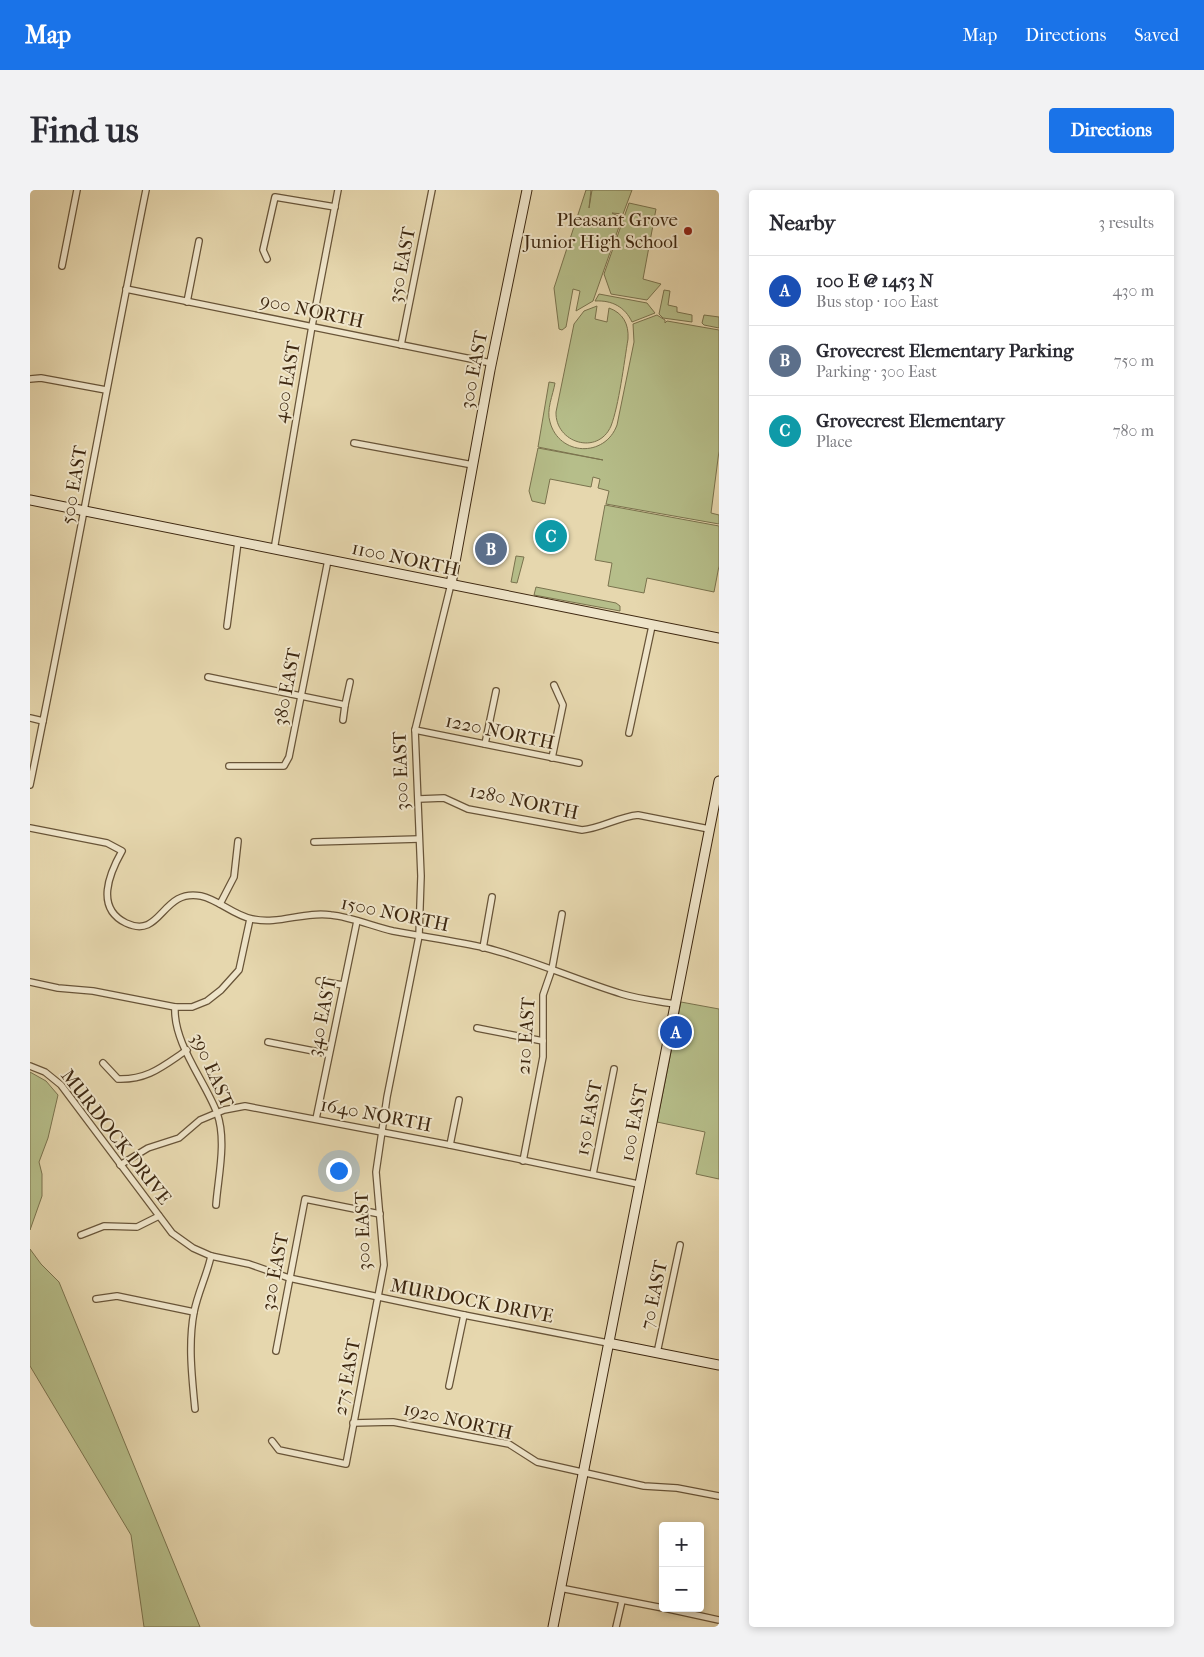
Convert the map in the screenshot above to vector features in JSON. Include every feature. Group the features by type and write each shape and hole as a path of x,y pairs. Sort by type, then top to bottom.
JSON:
{"street":[{"path":"62,266 77,190"},
{"name":"500 EAST","path":"30,785 85,511 106,390 146,190"},
{"name":"400 EAST","path":"274,550 312,326 338,190"},
{"name":"350 EAST","path":"401,345 432,190"},
{"name":"300 EAST","path":"378,1297 384,1265 376,1172 384,1132 387,1097 419,936 421,908 419,799 415,730 451,584 491,363 527,190"},
{"path":"267,259 263,250 275,197 335,207"},
{"path":"187,302 199,240"},
{"name":"900 NORTH","path":"126,289 491,363"},
{"path":"30,379 41,378 106,390"},
{"path":"354,443 473,465"},
{"name":"1100 NORTH","path":"30,500 719,638"},
{"path":"227,626 238,542"},
{"name":"380 EAST","path":"229,766 284,766 289,757 328,560"},
{"path":"628,733 652,626"},
{"path":"208,677 345,705"},
{"path":"343,720 350,682"},
{"path":"552,758 563,705 554,685"},
{"path":"485,744 496,691"},
{"path":"30,718 43,721"},
{"name":"1220 NORTH","path":"415,730 579,763"},
{"name":"100 EAST","path":"553,1627 638,1184 719,780"},
{"name":"1280 NORTH","path":"419,799 444,798 468,809 582,830 595,829 628,816 638,815 709,829"},
{"name":"1500 NORTH","path":"30,828 107,843 122,851 107,888 109,906 120,920 139,926 157,920 175,899 189,894 206,897 250,919 276,921 311,914 331,915 419,936 483,948 624,994 674,1004"},
{"path":"314,842 419,839"},
{"path":"220,904 234,876 238,840"},
{"path":"483,948 492,896"},
{"name":"210 EAST","path":"522,1161 543,1057 543,995 552,969 562,914"},
{"path":"30,982 58,988 93,991 175,1007 192,1007 207,1001 231,981 241,963 250,919"},
{"name":"340 EAST","path":"316,1119 357,921"},
{"path":"319,981 344,985"},
{"name":"390 EAST","path":"175,1007 177,1029 217,1114 221,1140 216,1205"},
{"path":"477,1028 543,1041"},
{"path":"268,1042 329,1054"},
{"path":"104,1063 118,1079 131,1079 146,1076 187,1050"},
{"name":"MURDOCK DRIVE","path":"30,1066 45,1072 61,1085 159,1216 172,1232 193,1248 211,1256 249,1264 289,1278 608,1343"},
{"name":"150 EAST","path":"593,1174 614,1069"},
{"path":"450,1145 459,1100"},
{"name":"1640 NORTH","path":"120,1166 148,1148 179,1138 200,1120 245,1106 450,1145 638,1184"},
{"name":"320 EAST","path":"276,1352 305,1199 380,1214"},
{"path":"81,1235 104,1226 137,1227 159,1216"},
{"name":"70 EAST","path":"657,1352 680,1244"},
{"path":"195,1410 190,1345 194,1312 211,1256"},
{"path":"96,1299 117,1296 194,1312"},
{"name":"275 EAST","path":"272,1441 279,1450 346,1464 378,1297"},
{"path":"449,1386 464,1315"},
{"path":"608,1343 719,1365"},
{"name":"1920 NORTH","path":"353,1423 392,1422 509,1444 537,1462 644,1486 677,1488 719,1496"},
{"path":"560,1588 659,1607"},
{"path":"616,1627 622,1601"},
{"path":"682,1612 719,1620"}],"green space":[{"path":"586,190 591,190 589,208 592,190 632,190 623,214 612,213 622,218 613,244 601,243 600,249 602,245 612,247 593,301 576,311 580,291 573,289 566,327 562,330 559,329 554,288"},
{"path":"629,203 656,209 643,279 661,284 647,300 611,294 604,274"},
{"path":"664,290 670,291 668,305 677,307 677,312 692,315 692,322 663,318 659,314"},
{"path":"599,294 647,303 655,313 632,322 626,312 617,305 595,301"},
{"path":"597,306 595,319 607,322 609,308 621,316 626,324 628,339 619,396 611,426 605,435 597,441 588,443 578,442 562,431 556,412 574,324 584,311"},
{"path":"657,315 665,320 665,323 667,321 719,330 719,451 711,513 719,515 719,524 606,504 609,491 598,488 600,479 593,477 591,487 550,479 545,504 532,501 529,491 538,448 603,460 538,447 549,382 555,383 550,402 549,417 555,433 572,447 582,449 593,448 603,443 611,436 617,425 634,342 633,324"},
{"path":"704,315 719,317 719,328 704,325 702,323"},
{"path":"605,505 719,526 719,566 714,592 647,578 644,593 608,586 612,563 595,560"},
{"path":"516,556 524,557 517,583 511,582"},
{"path":"536,587 616,603 620,606 620,611 534,595"},
{"path":"681,1002 719,1009 719,1179 696,1174 705,1132 657,1122"},
{"path":"30,1072 46,1081 58,1095 48,1138 39,1162 42,1174 42,1196 30,1230"},
{"path":"30,1249 41,1264 59,1282 200,1627 144,1627 131,1535 30,1366"}],"place":[{"name":"Pleasant Grove Junior High School","path":"688,231"},
{"name":"Grovecrest Elementary","path":"551,536"},
{"name":"Grovecrest Elementary Parking","path":"491,549"},
{"name":"100 E @ 1453 N","path":"676,1032"}]}
